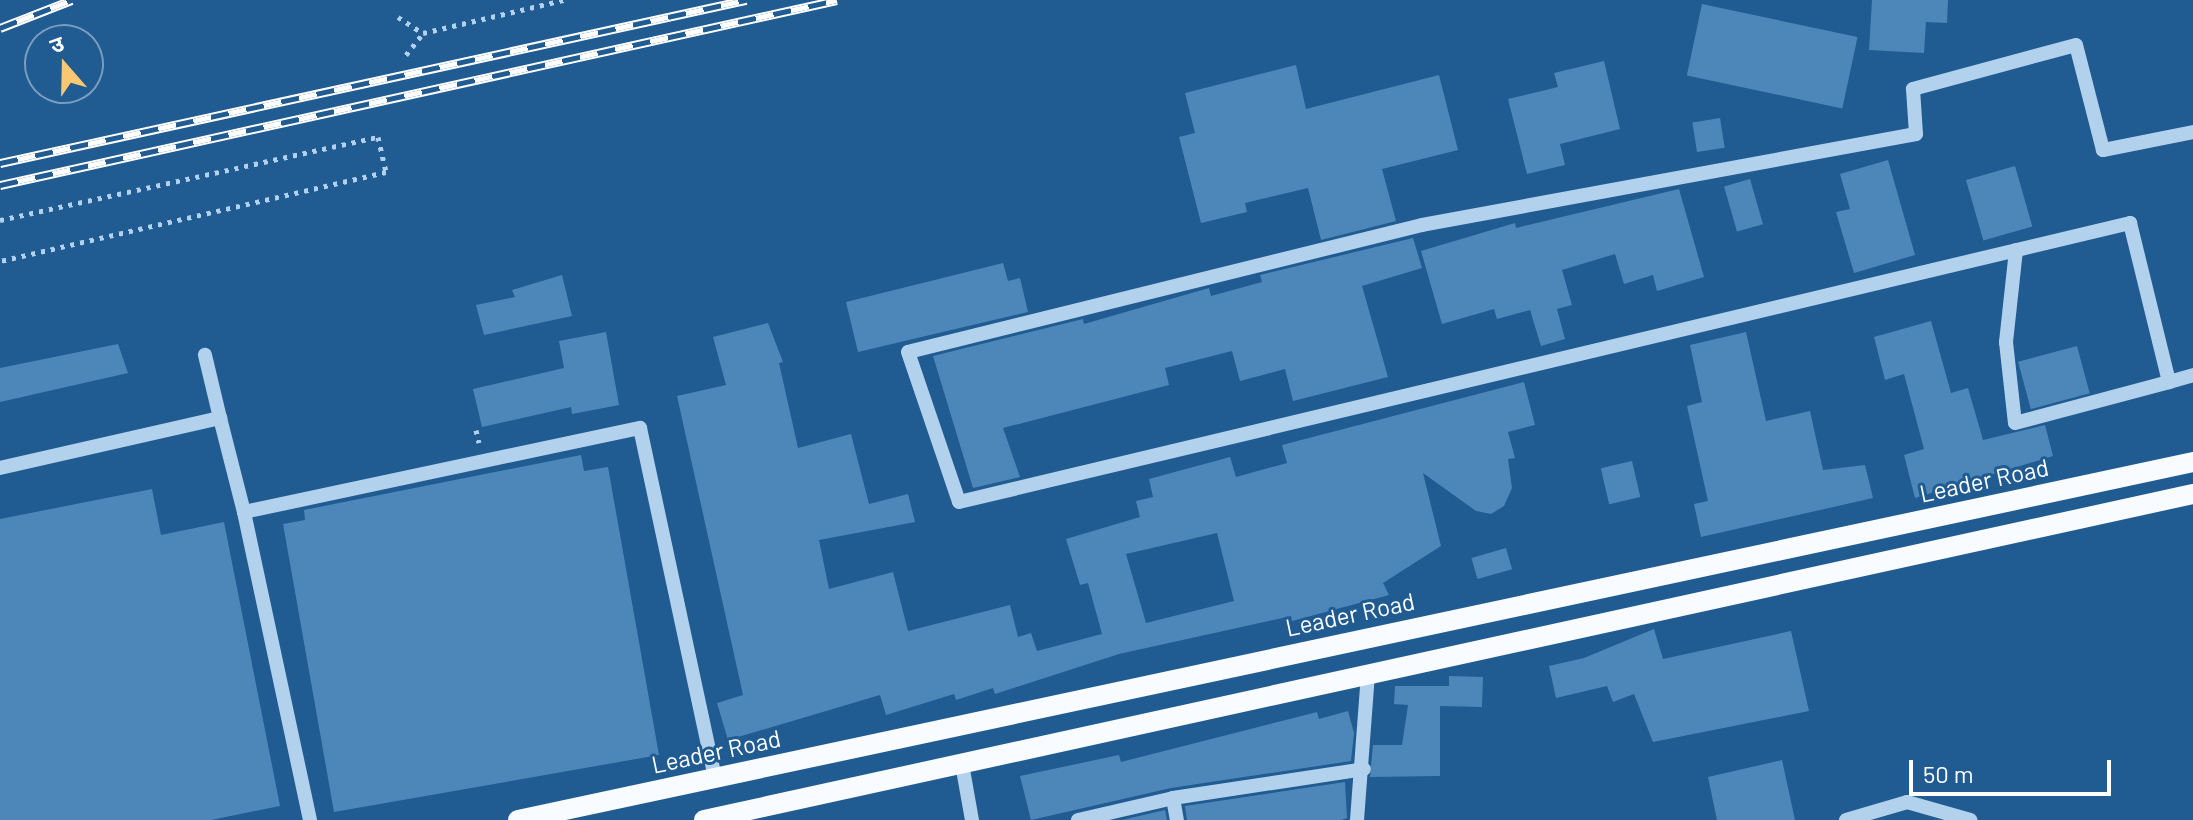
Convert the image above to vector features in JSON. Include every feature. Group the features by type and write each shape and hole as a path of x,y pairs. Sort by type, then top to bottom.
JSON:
{"main road":[{"name":"Leader Road","path":"518,820 2193,462"},
{"path":"704,820 2193,494"}],"street":[{"path":"2169,382 2130,223 959,502 908,352 1422,225 1916,134 1913,89 2076,45 2103,150 2193,132"},
{"path":"2016,250 2006,342 2015,423 2193,375"},
{"path":"205,355 244,512 310,820"},
{"path":"0,468 220,418"},
{"path":"244,512 640,428 715,778"},
{"path":"1357,820 1364,769 1368,674"},
{"path":"962,764 972,820"},
{"path":"1078,820 1173,798 1364,769"},
{"path":"1173,798 1177,820"},
{"path":"1846,820 1907,802 1970,820"}],"path":[{"path":"406,55 423,33 564,0"},
{"path":"398,17 423,33"},
{"path":"0,220 378,137 386,172 0,261"}],"building":[{"path":"1872,0 1948,0 1947,23 1926,22 1924,53 1869,50"},
{"path":"1702,4 1858,37 1842,108 1687,75"},
{"path":"1604,61 1620,129 1560,144 1565,165 1527,174 1508,99 1558,87 1554,73"},
{"path":"1296,65 1306,109 1439,75 1458,150 1382,169 1396,221 1321,240 1308,188 1245,203 1247,212 1201,223 1179,137 1195,133 1185,93"},
{"path":"1720,118 1725,148 1697,152 1692,122"},
{"path":"1888,160 1915,255 1854,273 1836,212 1850,209 1840,174"},
{"path":"2015,166 2032,227 1983,241 1966,180"},
{"path":"1750,179 1763,224 1737,232 1724,186"},
{"path":"1679,189 1704,277 1657,291 1653,275 1624,284 1615,254 1562,270 1572,305 1557,309 1565,339 1541,346 1530,310 1497,319 1494,309 1442,324 1421,251 1515,223 1516,228"},
{"path":"1413,238 1422,268 1362,286 1388,377 1293,401 1285,369 1240,381 1232,351 1165,368 1169,385 1003,428 1020,477 973,488 933,356 1083,319 1084,324 1209,288 1211,296 1262,282 1260,275"},
{"path":"1003,263 1008,281 1020,278 1028,312 858,352 846,302"},
{"path":"562,275 572,316 484,335 476,305 515,297 512,290"},
{"path":"1931,321 1951,393 1968,388 1983,440 2045,425 2053,456 1915,498 1904,455 1924,449 1904,374 1885,380 1874,337"},
{"path":"768,323 783,362 779,363 798,448 851,434 869,504 908,494 915,522 819,540 829,589 893,572 908,631 1010,605 1018,637 1031,633 1037,651 1102,634 1088,583 1080,585 1066,539 1140,517 1136,501 1153,497 1149,479 1230,457 1236,477 1287,463 1282,445 1524,382 1535,425 1508,432 1515,458 1508,459 1512,488 1504,506 1491,514 1476,511 1423,473 1441,546 1383,583 1389,595 1292,621 1291,616 1119,654 995,694 993,688 956,700 954,694 886,715 880,695 728,740 717,703 743,695 677,396 726,385 713,337","holes":["1217,533 1234,601 1146,623 1126,554"]},
{"path":"606,332 619,405 572,414 571,407 482,427 473,389 564,368 559,341"},
{"path":"1746,332 1766,421 1810,411 1823,470 1865,465 1873,498 1701,537 1694,504 1708,501 1687,406 1702,402 1690,345"},
{"path":"118,344 128,373 0,402 0,368"},
{"path":"2077,346 2090,393 2031,409 2018,362"},
{"path":"581,455 584,471 608,467 659,755 334,812 283,524 305,520 304,510"},
{"path":"1632,461 1640,497 1609,504 1601,468"},
{"path":"152,489 161,535 224,522 280,806 211,820 0,820 0,519"},
{"path":"1506,548 1512,569 1477,579 1471,558"},
{"path":"1654,629 1663,659 1791,631 1809,711 1653,742 1634,694 1613,702 1607,686 1556,698 1549,666 1584,658"},
{"path":"1449,676 1483,677 1482,707 1440,706 1440,776 1370,777 1373,745 1402,745 1408,705 1394,704 1395,686 1449,686"},
{"path":"1348,711 1354,733 1351,761 1171,788 1031,820 1020,776 1119,755 1121,762 1317,712 1319,719"},
{"path":"1782,760 1795,820 1717,820 1708,777"},
{"path":"1345,782 1347,818 1341,820 1187,820 1185,806"},
{"path":"1165,810 1167,820 1122,820"}],"railway":[{"path":"0,28 72,0"},
{"path":"0,163 746,0"},
{"path":"0,185 837,0"}]}
